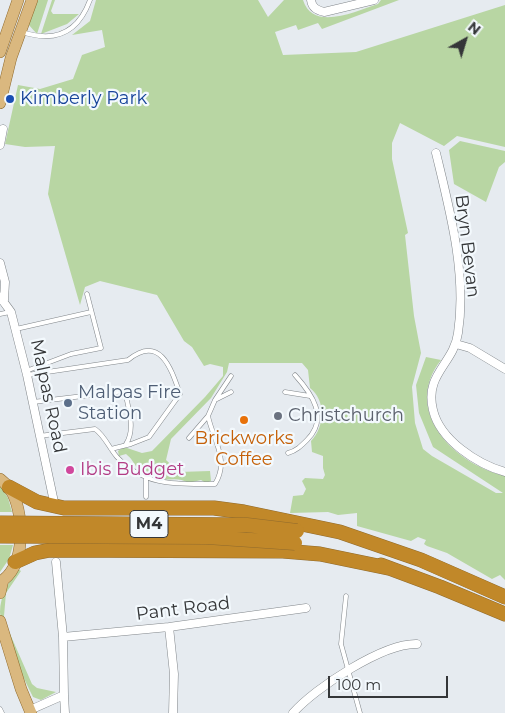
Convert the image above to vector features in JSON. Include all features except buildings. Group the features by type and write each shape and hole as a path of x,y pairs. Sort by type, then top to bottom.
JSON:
{"highway":[{"name":"M4","path":"4,483 31,500 64,508 214,508 440,586 505,614"},
{"name":"M4","path":"0,523 246,525 296,537 396,551 448,570 505,596"},
{"name":"M4","path":"0,536 296,537"},
{"name":"M4","path":"15,562 35,553 50,550 296,537"}],"main road":[{"path":"0,52 18,0"},
{"path":"0,103 20,31 32,0"},
{"path":"0,593 2,581 15,562 20,534 16,504 4,483"},
{"path":"0,621 30,712"},
{"path":"0,652 21,689"}],"street":[{"path":"311,0 316,10 324,12 374,0"},
{"path":"0,145 3,129"},
{"name":"Bryn Bevan","path":"436,153 457,258 460,298 456,344 432,386 433,411 437,422 449,438 476,459 505,472"},
{"name":"Malpas Road","path":"0,263 5,282 2,298 11,312 16,329 54,502"},
{"path":"456,344 470,348 505,369"},
{"path":"56,562 63,637 66,713"},
{"name":"Pant Road","path":"63,637 169,627 306,608"},
{"path":"169,627 174,674 172,713"},
{"path":"293,713 311,695 348,671 375,656 417,644"},
{"path":"30,712 64,695"}],"lane":[{"path":"20,31 44,38 67,31 84,16 90,0"},
{"path":"27,373 71,354 101,348 87,294"},
{"path":"0,314 11,312"},
{"path":"16,329 91,312"},
{"path":"27,373 128,360 137,353 148,349 161,354 171,368 180,394 149,437 131,444 111,448"},
{"path":"288,453 296,450 317,426 318,410 296,375"},
{"path":"189,438 208,416 215,400 231,376"},
{"path":"32,402 125,391 131,430 126,444"},
{"path":"215,400 231,392"},
{"path":"285,392 310,396"},
{"path":"39,436 94,430 99,432 128,468 146,478 171,483 215,484 221,472 221,455 208,416"},
{"path":"146,478 146,497"},
{"path":"346,596 341,644 360,713"},
{"path":"0,709 2,713"}],"green space":[{"path":"36,0 48,0 37,34 28,24"},
{"path":"52,0 55,0 51,11 53,14 79,14 67,24 41,34"},
{"path":"96,0 258,0 268,17 284,0 303,0 308,10 316,15 336,17 378,4 381,0 399,0 322,29 318,23 298,30 296,25 275,32 283,55 356,52 505,5 505,147 457,136 444,146 400,123 392,143 392,159 408,233 405,235 414,316 421,353 412,387 415,423 423,449 496,493 503,493 433,447 419,413 416,385 426,357 441,360 430,379 427,398 430,416 439,433 468,460 486,470 505,476 505,580 500,575 492,579 447,553 427,546 424,544 426,540 418,537 411,541 357,526 357,513 338,515 328,512 290,513 293,496 303,495 306,489 302,481 305,478 323,479 325,475 323,456 312,452 311,441 319,429 322,414 321,406 319,399 310,388 308,370 302,363 229,363 227,372 211,398 171,439 166,460 179,472 210,471 211,481 206,483 201,480 188,483 180,480 155,479 141,472 126,454 119,456 118,451 124,447 142,453 152,451 223,376 223,367 210,364 204,366 192,347 184,341 157,295 100,281 85,287 80,305 48,194 55,146 25,147 5,144 18,85 40,89 73,79 82,55 105,47 102,30 72,35 90,21"},
{"path":"460,141 505,151 505,162 499,167 486,202 454,184 449,150"},
{"path":"0,485 8,498 12,512 0,512"},
{"path":"0,545 13,545 9,559 0,572"},
{"path":"18,569 21,571 6,593 4,616 32,684 37,688 56,692 41,700 33,697 13,655 1,621 0,606 3,595"}],"place":[{"name":"Kimberly Park","path":"10,99"},
{"name":"Malpas Fire Station","path":"68,403"},
{"name":"Christchurch","path":"278,416"},
{"name":"Brickworks Coffee","path":"244,420"},
{"name":"Ibis Budget","path":"70,470"}]}
